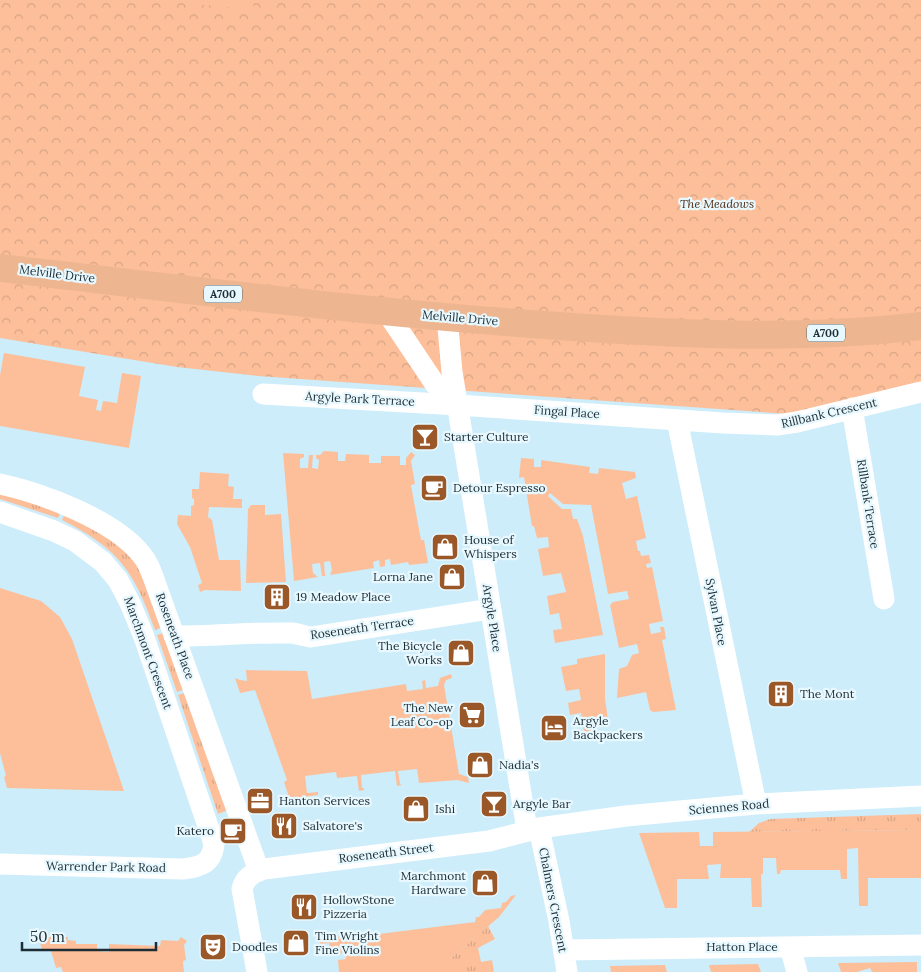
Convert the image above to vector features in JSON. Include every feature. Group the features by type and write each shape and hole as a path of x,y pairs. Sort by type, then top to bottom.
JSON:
{"main road":[{"name":"Melville Drive","path":"0,268 386,311 638,332 810,334 892,330 921,326"}],"street":[{"path":"386,311 435,384 458,405"},
{"name":"Argyle Place","path":"446,317 490,609 533,829"},
{"name":"Rillbank Crescent","path":"677,420 777,425 797,422 921,392"},
{"name":"Argyle Park Terrace","path":"262,394 458,405"},
{"name":"Fingal Place","path":"458,405 677,420"},
{"name":"Rillbank Terrace","path":"852,408 884,599"},
{"name":"Sylvan Place","path":"677,420 756,804"},
{"name":"Roseneath Place","path":"0,484 26,490 77,510 130,543 140,552 150,568 259,871"},
{"name":"Marchmont Crescent","path":"0,512 54,531 75,541 103,562 124,590 144,637 213,839 213,849 209,859"},
{"name":"Roseneath Terrace","path":"174,636 294,633 311,637 490,609"},
{"name":"Sciennes Road","path":"533,829 626,816 756,804 921,796"},
{"name":"Roseneath Street","path":"259,871 282,866 489,841 533,829"},
{"name":"Chalmers Crescent","path":"533,829 552,887 567,972"},
{"name":"Warrender Park Road","path":"0,864 183,869 198,867 209,859"},
{"path":"257,972 242,889 249,876 259,871"},
{"name":"Hatton Place","path":"564,950 921,945"},
{"path":"790,947 797,972"}],"green space":[{"name":"The Meadows","path":"0,0 921,0 921,383 787,414 258,376 177,367 0,338"},
{"path":"191,0 254,0 253,9 190,4"},
{"path":"4,353 85,367 79,396 98,400 96,410 101,411 103,401 117,403 122,373 141,376 129,448 0,426 0,375"},
{"path":"324,451 338,452 338,461 345,461 346,454 369,455 369,463 381,463 381,456 400,456 400,465 406,465 406,458 411,452 415,455 411,461 415,484 411,485 421,540 424,540 428,563 409,565 408,562 391,565 390,559 385,560 385,566 380,567 379,560 373,562 374,568 330,575 332,570 330,561 324,562 325,576 322,576 320,563 312,564 313,573 318,577 294,581 283,453 304,454 304,457 300,459 300,468 308,468 309,455 313,455 312,468 318,469 319,460 316,458 316,455 320,455"},
{"path":"521,458 534,459 534,467 541,467 541,460 590,467 589,473 598,474 599,468 635,472 636,478 622,483 626,499 637,496 646,538 636,541 638,551 640,551 641,556 649,555 651,563 646,564 647,568 652,567 663,621 649,624 651,634 661,632 660,627 664,627 666,639 662,640 676,710 653,712 650,710 646,692 617,698 619,669 627,666 632,655 639,653 637,644 619,648 610,605 613,602 629,599 627,591 608,594 591,505 563,504 550,493 548,496 562,509 571,509 573,519 577,519 583,536 603,635 555,643 553,630 562,629 559,613 550,615 547,596 566,592 561,573 543,576 538,549 549,547 548,537 537,538 534,526 532,526 524,477 519,478"},
{"path":"200,472 229,474 228,486 234,487 233,499 242,499 242,508 209,507 208,517 212,520 219,560 240,560 241,591 205,590 200,592 198,585 202,583 190,547 177,524 178,515 191,516 191,506 194,505 192,489 199,489"},
{"path":"0,490 62,509 58,518 0,499"},
{"path":"251,505 265,505 265,515 281,514 286,582 246,583 248,509"},
{"path":"66,510 136,557 165,626 155,630 140,592 122,564 98,541 62,520"},
{"path":"0,588 41,601 60,617 72,639 124,791 7,788 0,753"},
{"path":"167,632 186,689 177,692 157,635"},
{"path":"605,654 605,699 608,719 596,721 597,730 584,732 581,713 570,715 568,703 581,700 579,689 566,691 561,667 577,664 577,659"},
{"path":"246,670 307,671 312,699 406,684 407,691 423,689 422,681 425,680 426,688 438,686 440,678 451,674 452,678 446,680 444,685 459,774 468,777 469,783 457,780 419,783 417,769 398,771 400,784 402,785 397,786 395,771 361,775 362,788 364,790 359,791 357,776 337,778 336,772 305,776 307,793 318,792 318,795 288,799 284,782 287,780 255,690 240,693 235,678 247,681"},
{"path":"188,692 228,810 218,814 178,695"},
{"path":"921,814 921,830 749,832 759,823 770,819"},
{"path":"921,830 921,878 868,878 868,906 859,906 858,848 847,849 847,879 841,879 840,870 781,870 780,874 777,874 776,858 763,858 763,874 761,874 762,907 752,907 751,878 720,878 721,864 707,865 709,879 677,879 677,908 665,908 639,833 699,832 700,846 713,846 713,832"},
{"path":"516,895 499,917 450,959 450,972 339,972 338,960 346,959 346,953 334,954 333,951 330,952 329,943 320,944 318,934 329,932 334,936 338,935 339,939 475,922 476,917 479,917 485,910 501,908 502,903 506,902 511,896"},
{"path":"488,926 495,939 478,948 481,962 492,960 494,972 450,972 450,959"},
{"path":"41,932 47,937 68,937 68,940 76,941 76,944 97,944 97,951 109,952 109,944 160,946 161,940 178,941 181,937 187,941 184,945 186,960 183,961 184,972 63,972 61,967 56,968 51,951 47,949 42,950 38,935"},
{"path":"917,962 917,972 872,972 870,968 857,972 841,972 838,963"},
{"path":"758,964 761,972 711,972 709,965"},
{"path":"665,965 667,972 611,972 610,966"}],"place":[{"name":"Starter Culture","path":"425,437"},
{"name":"Detour Espresso","path":"434,488"},
{"name":"House of Whispers","path":"445,547"},
{"name":"Lorna Jane","path":"452,577"},
{"name":"19 Meadow Place","path":"277,597"},
{"name":"The Bicycle Works","path":"461,653"},
{"name":"The Mont","path":"781,694"},
{"name":"The New Leaf Co-op","path":"472,715"},
{"name":"Argyle Backpackers","path":"554,728"},
{"name":"Nadia's","path":"480,765"},
{"name":"Hanton Services","path":"260,801"},
{"name":"Argyle Bar","path":"494,804"},
{"name":"Ishi","path":"416,809"},
{"name":"Salvatore's","path":"284,826"},
{"name":"Katero","path":"233,831"},
{"name":"Marchmont Hardware","path":"485,883"},
{"name":"HollowStone Pizzeria","path":"304,907"},
{"name":"Tim Wright Fine Violins","path":"296,943"},
{"name":"Doodles","path":"213,947"}]}
